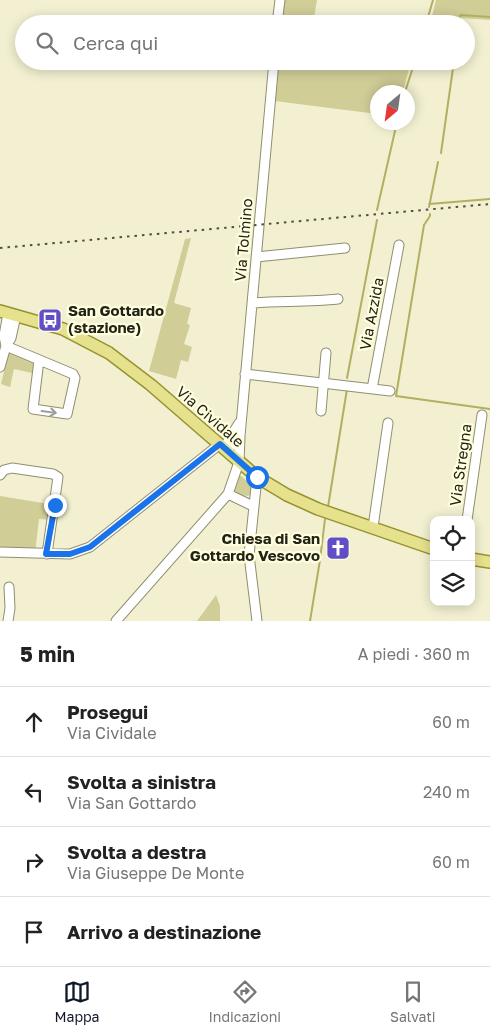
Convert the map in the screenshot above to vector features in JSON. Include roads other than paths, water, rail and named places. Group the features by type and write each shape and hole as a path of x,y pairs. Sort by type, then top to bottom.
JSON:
{"main road":[{"name":"Via Cividale","path":"8,313 68,331 109,353 138,374 257,477 278,490 308,506 430,548"},
{"path":"475,560 490,562"}],"street":[{"path":"278,15 280,0"},
{"name":"Via Tolmino","path":"228,494 239,462 238,433 273,70"},
{"name":"Via Azzida","path":"372,389 399,245"},
{"path":"256,257 345,248"},
{"path":"252,303 338,299"},
{"path":"0,366 6,346 4,336 8,313"},
{"path":"6,346 39,360 74,375 68,414 32,408 39,360"},
{"path":"321,410 326,353"},
{"path":"245,374 390,391"},
{"name":"Via Stregna","path":"468,516 482,415"},
{"path":"373,527 388,423"},
{"path":"210,436 238,433"},
{"name":"Via Tolmino","path":"222,447 238,433"},
{"path":"0,552 70,554 90,547 222,447"},
{"path":"0,475 4,470 12,468 53,474 58,477 46,554"},
{"path":"257,477 249,559 257,621"},
{"path":"253,503 262,490 278,490"},
{"path":"116,621 228,494 253,503"},
{"path":"8,621 10,608 9,587"}],"waterway":[{"path":"429,15 433,0"},
{"path":"475,16 490,17"},
{"path":"407,85 412,70"},
{"path":"441,153 453,70"},
{"path":"377,210 395,130"},
{"path":"429,207 438,162"},
{"path":"429,204 490,199"},
{"path":"430,214 424,225 396,396 490,409"},
{"path":"347,378 377,220"},
{"path":"328,507 347,389"},
{"path":"310,621 325,519"}],"railway":[{"path":"0,248 490,204"}],"place":[{"name":"San Gottardo (stazione)","path":"50,320"},
{"name":"Chiesa di San Gottardo Vescovo","path":"338,548"}]}
